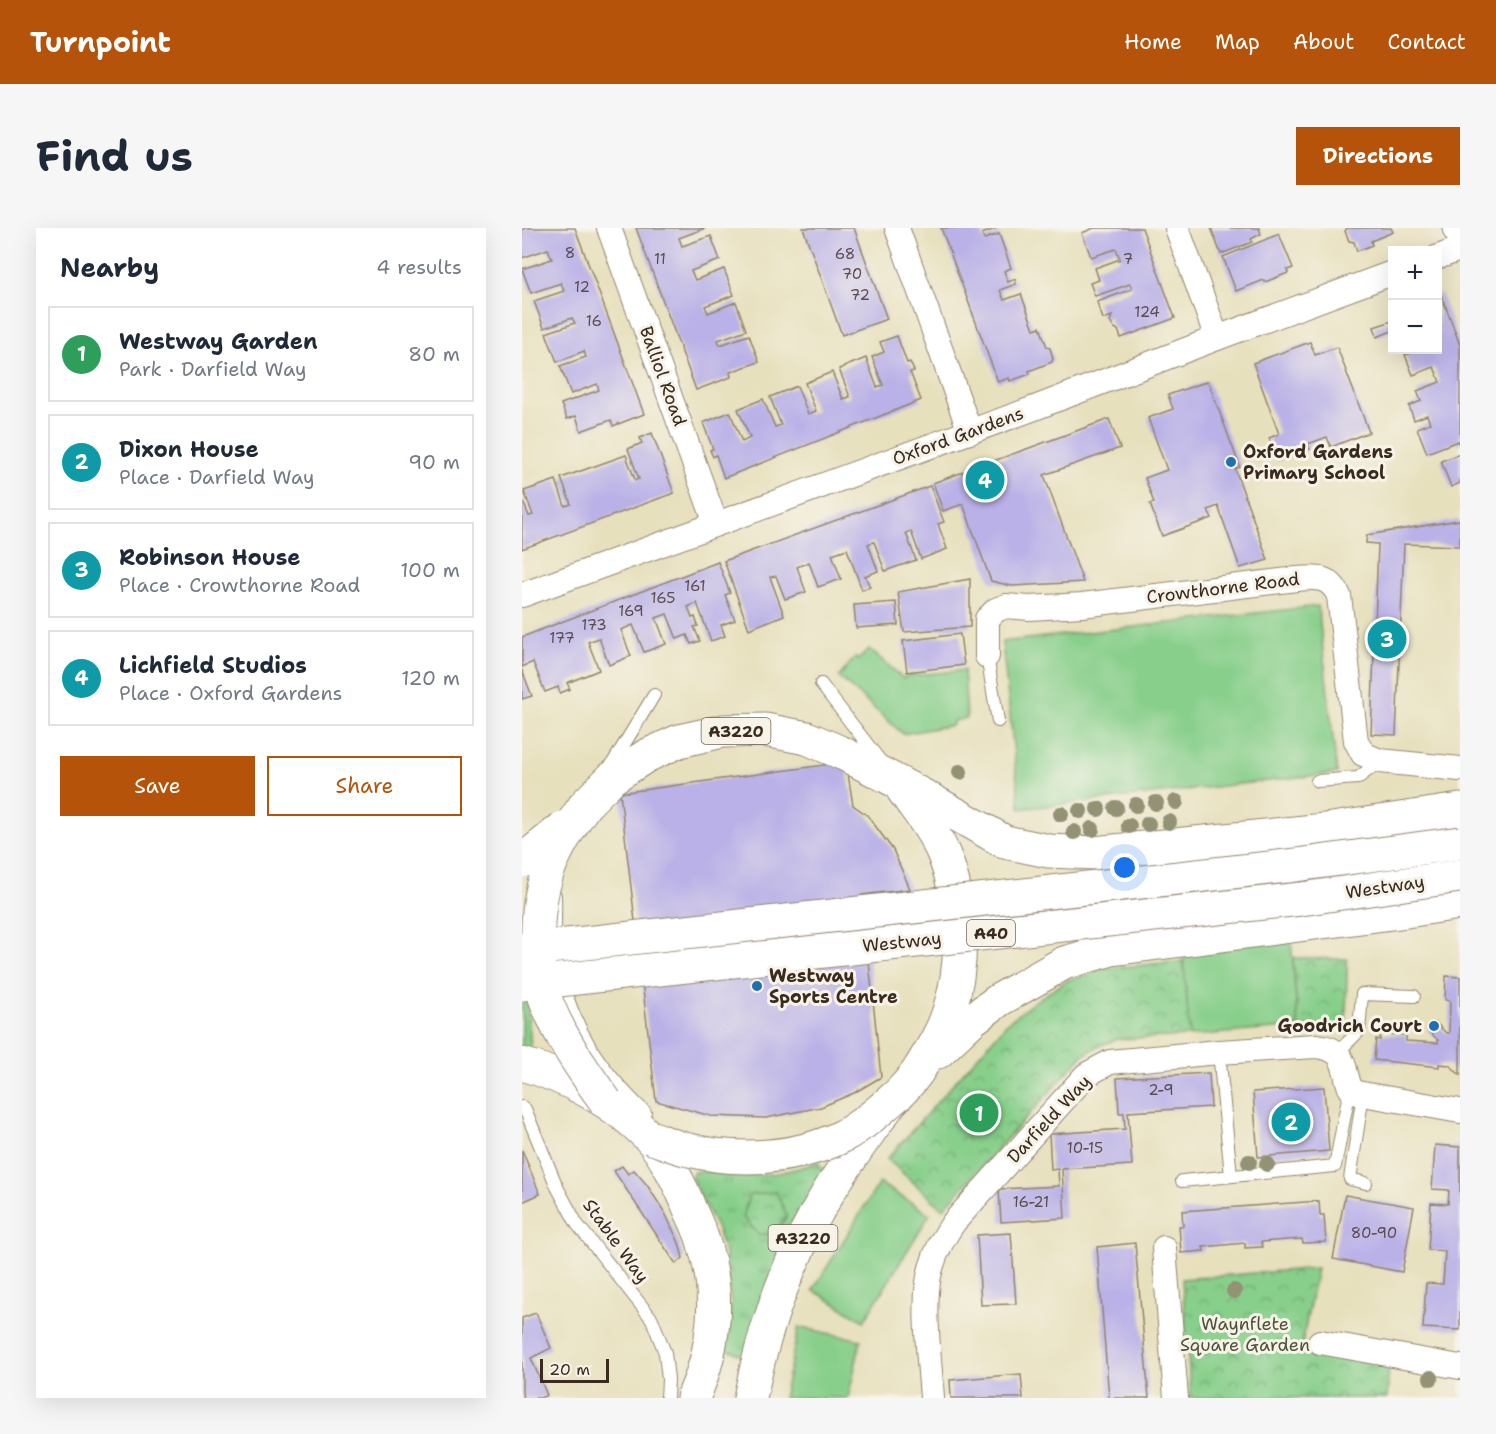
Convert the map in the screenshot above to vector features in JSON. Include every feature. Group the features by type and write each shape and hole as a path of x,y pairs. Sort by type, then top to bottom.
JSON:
{"highway":[{"name":"A3220","path":"750,1398 758,1357 777,1296 801,1241 862,1140 919,1070 937,1040 949,1011 956,982 959,950 959,916 954,888 944,855 928,824 898,782 844,753 807,738 765,730 723,731 679,741 646,756 612,778 587,812 564,836 539,900 537,928 543,993 558,1028 576,1060 606,1102 653,1126 688,1150 732,1157 771,1156 810,1149 841,1137 868,1120 896,1096"},
{"path":"898,782 1005,842 1049,852 1094,853 1314,831 1460,810"},
{"path":"527,851 587,812"},
{"name":"Westway","path":"522,950 1296,865 1460,843"},
{"name":"Westway","path":"522,984 1301,899 1460,876"},
{"path":"919,1070 973,1019 999,1000 1064,963 1112,950 1460,903"},
{"path":"522,1064 550,1072 606,1102"},
{"name":"A3220","path":"653,1126 681,1186 703,1241 711,1269 714,1298 713,1327 705,1367 693,1398"}],"street":[{"name":"Balliol Road","path":"609,228 716,524"},
{"path":"897,228 970,432"},
{"path":"1178,228 1217,338"},
{"path":"1442,255 1460,249"},
{"name":"Oxford Gardens","path":"522,595 970,432 1388,274"},
{"name":"Crowthorne Road","path":"987,656 987,619 996,610 1006,606 1029,608 1082,605 1312,577 1325,579 1335,586 1339,596 1356,741 1362,754 1380,761"},
{"path":"1380,761 1460,768"},
{"name":"Darfield Way","path":"932,1398 927,1294 930,1269 939,1244 954,1222 1086,1075 1110,1062 1218,1052 1316,1046 1330,1047 1338,1052"},
{"path":"1338,1052 1356,1091 1460,1111"},
{"path":"1164,1248 1176,1398"},
{"path":"1320,1342 1460,1366"}],"lane":[{"path":"987,656 998,721"},
{"path":"821,684 857,734 898,782"},
{"path":"654,695 561,858 555,886 557,963 579,1029 604,1070 681,1159"},
{"path":"1317,782 1358,778 1380,761"},
{"path":"527,851 561,858"},
{"path":"1338,1052 1359,1031 1362,994 1414,996"},
{"path":"1218,1052 1231,1176"},
{"path":"1182,1181 1335,1166 1356,1091"},
{"path":"1356,1091 1350,1179 1366,1183"},
{"name":"Stable Way","path":"522,1107 557,1187 577,1224 652,1319 665,1353 668,1398"}],"green space":[{"path":"1318,606 1337,773 1020,809 1002,642"},
{"path":"869,649 903,678 964,670 967,718 953,721 953,725 903,734 839,677 855,657 858,660"},
{"path":"1287,889 1298,1027 1190,1036 1178,898"},
{"path":"522,931 531,1049 527,1071 522,1071"},
{"path":"1293,958 1347,959 1346,1026 1298,1027"},
{"path":"1184,961 1190,1036 1117,1039 1083,1055 943,1209 887,1159 1008,1022 1037,1000 1066,981 1102,969"},
{"path":"818,1162 825,1175 748,1357 727,1350 731,1304 725,1253 717,1229 691,1177 694,1172 703,1171 742,1176 765,1175"},
{"path":"879,1183 930,1214 864,1321 813,1290"},
{"path":"776,1192 787,1216 774,1235 758,1234 743,1217 749,1195"},
{"name":"Waynflete Square Garden","path":"1317,1268 1302,1344 1389,1363 1387,1398 1191,1398 1182,1279"},
{"path":"799,1327 861,1340 848,1398 783,1398"}],"building":[{"path":"525,228 575,228 644,414 613,426 611,420 581,431 576,416 567,419 561,404 599,390 597,384 571,394 560,366 586,357 584,351 557,362 546,333 575,323 572,318 544,328 534,301 564,291 561,283 531,293 522,269 552,259 548,249 522,258 522,230"},
{"path":"636,228 706,228 679,238 682,246 711,236 720,260 691,271 695,280 724,269 734,295 705,306 708,313 736,302 746,330 718,340 720,345 749,335 759,362 730,372 731,377 696,390"},
{"path":"803,228 854,228 887,319 842,335"},
{"path":"941,228 997,228 982,234 984,239 999,234 1011,268 1004,271 1008,282 1015,279 1016,284 1000,290 1004,300 1021,294 1034,329 1040,327 1047,347 1050,348 1052,362 1029,371 1030,374 1010,381 1009,378 998,382"},
{"path":"1094,228 1142,228 1175,318 1121,338 1118,330 1110,321 1112,316 1103,319 1097,302 1132,289 1130,284 1095,296 1090,283 1099,280 1095,268 1120,259 1116,249 1091,257 1082,233"},
{"path":"1211,228 1259,228 1261,234 1251,239 1252,242 1221,254"},
{"path":"1347,228 1391,228 1393,232 1371,241 1372,245 1357,251 1354,242 1349,241 1345,231"},
{"path":"1279,234 1293,268 1287,270 1288,273 1236,291 1223,257"},
{"path":"1442,297 1460,345 1460,446 1458,441 1427,453 1417,428 1430,423 1427,415 1414,420 1409,406 1421,401 1417,391 1440,382 1434,367 1413,375 1405,355 1442,354"},
{"path":"1388,322 1388,333 1377,337 1374,327"},
{"path":"897,336 907,363 910,362 914,371 910,372 921,400 724,478 716,455 713,457 710,450 713,449 703,423 730,412 742,442 750,438 738,409 763,399 775,427 781,425 770,397 797,386 808,414 816,411 805,383 832,372 843,399 850,397 839,369 866,358 877,387 883,385 872,357 884,352 880,342"},
{"path":"1310,342 1315,355 1337,347 1369,432 1331,447 1327,437 1308,444 1310,449 1277,461 1269,438 1279,434 1253,363"},
{"path":"1208,381 1240,467 1235,469 1268,560 1240,568 1218,506 1208,510 1212,518 1162,536 1150,504 1154,503 1145,478 1167,470 1148,418 1173,409 1168,395"},
{"path":"1109,419 1120,448 1044,475 1083,582 1012,586 991,581 963,504 943,511 933,483"},
{"path":"652,433 674,493 522,549 522,499 529,516 533,515 524,491 556,480 565,506 571,504 561,478 626,455 635,480 639,479 628,449 642,443 640,438"},
{"path":"1460,454 1460,483 1451,487 1441,461"},
{"path":"930,486 944,522 938,524 947,549 921,559 911,531 906,533 916,560 885,571 874,542 868,544 878,571 865,576 870,587 862,590 847,549 832,554 841,579 818,587 809,562 797,567 806,592 785,599 776,576 770,577 784,615 749,629 724,561"},
{"path":"1460,520 1460,546 1404,544 1396,735 1371,734 1378,544 1366,543 1367,535"},
{"path":"718,562 730,593 725,595 735,620 721,625 725,636 711,641 697,603 688,607 692,618 695,617 698,626 694,627 700,641 691,644 687,635 677,639 667,614 656,618 666,644 644,652 633,625 621,630 631,656 609,665 599,638 588,642 599,670 567,683 570,689 560,693 558,687 545,692 533,662 522,667 522,637"},
{"path":"970,579 970,627 904,632 898,592"},
{"path":"896,602 898,625 856,628 854,605"},
{"path":"960,634 964,665 907,672 903,641"},
{"path":"522,670 532,696 522,699"},
{"name":"Westway Sports Centre","path":"846,762 853,805 868,816 893,850 910,889 862,895 881,1077 854,1093 821,1107 766,1118 711,1116 656,1101 620,793"},
{"name":"Goodrich Court","path":"1446,976 1460,977 1460,1075 1449,1065 1439,1064 1439,1067 1374,1060 1376,1039 1380,1040 1380,1034 1406,1035 1406,1041 1438,1043 1438,1040 1428,1031 1429,1024 1433,1023 1449,1033 1450,1001 1445,1000"},
{"path":"1209,1073 1211,1107 1128,1112 1132,1165 1062,1169 1065,1218 1001,1222 999,1189 1059,1186 1058,1169 1051,1170 1049,1134 1125,1129 1124,1113 1119,1113 1117,1078"},
{"path":"1324,1087 1329,1151 1258,1157 1253,1092"},
{"path":"1435,1145 1460,1147 1460,1330 1423,1328 1426,1283 1443,1284 1445,1251 1428,1250 1431,1203 1448,1204 1449,1190 1432,1189"},
{"path":"522,1150 540,1194 522,1202"},
{"path":"622,1166 628,1174 634,1170 665,1213 679,1243 683,1258 676,1264 614,1171"},
{"path":"1345,1195 1414,1207 1402,1272 1333,1259"},
{"path":"1319,1201 1320,1215 1324,1215 1326,1242 1303,1243 1302,1239 1261,1242 1262,1247 1245,1248 1245,1243 1203,1247 1204,1251 1181,1253 1179,1226 1183,1226 1182,1211"},
{"path":"1011,1233 1016,1304 981,1305 977,1235"},
{"path":"1135,1243 1149,1398 1109,1398 1097,1247"},
{"path":"536,1313 551,1348 531,1358 547,1395 540,1398 524,1398 522,1393 522,1318"},
{"path":"1021,1374 1023,1398 951,1398 950,1380"}],"place":[{"name":"Oxford Gardens Primary School","path":"1231,462"},
{"name":"Lichfield Studios","path":"985,480"},
{"name":"Robinson House","path":"1387,639"},
{"name":"Westway Sports Centre","path":"757,986"},
{"name":"Goodrich Court","path":"1434,1026"},
{"name":"Westway Garden","path":"979,1113"},
{"name":"Dixon House","path":"1291,1122"}]}
